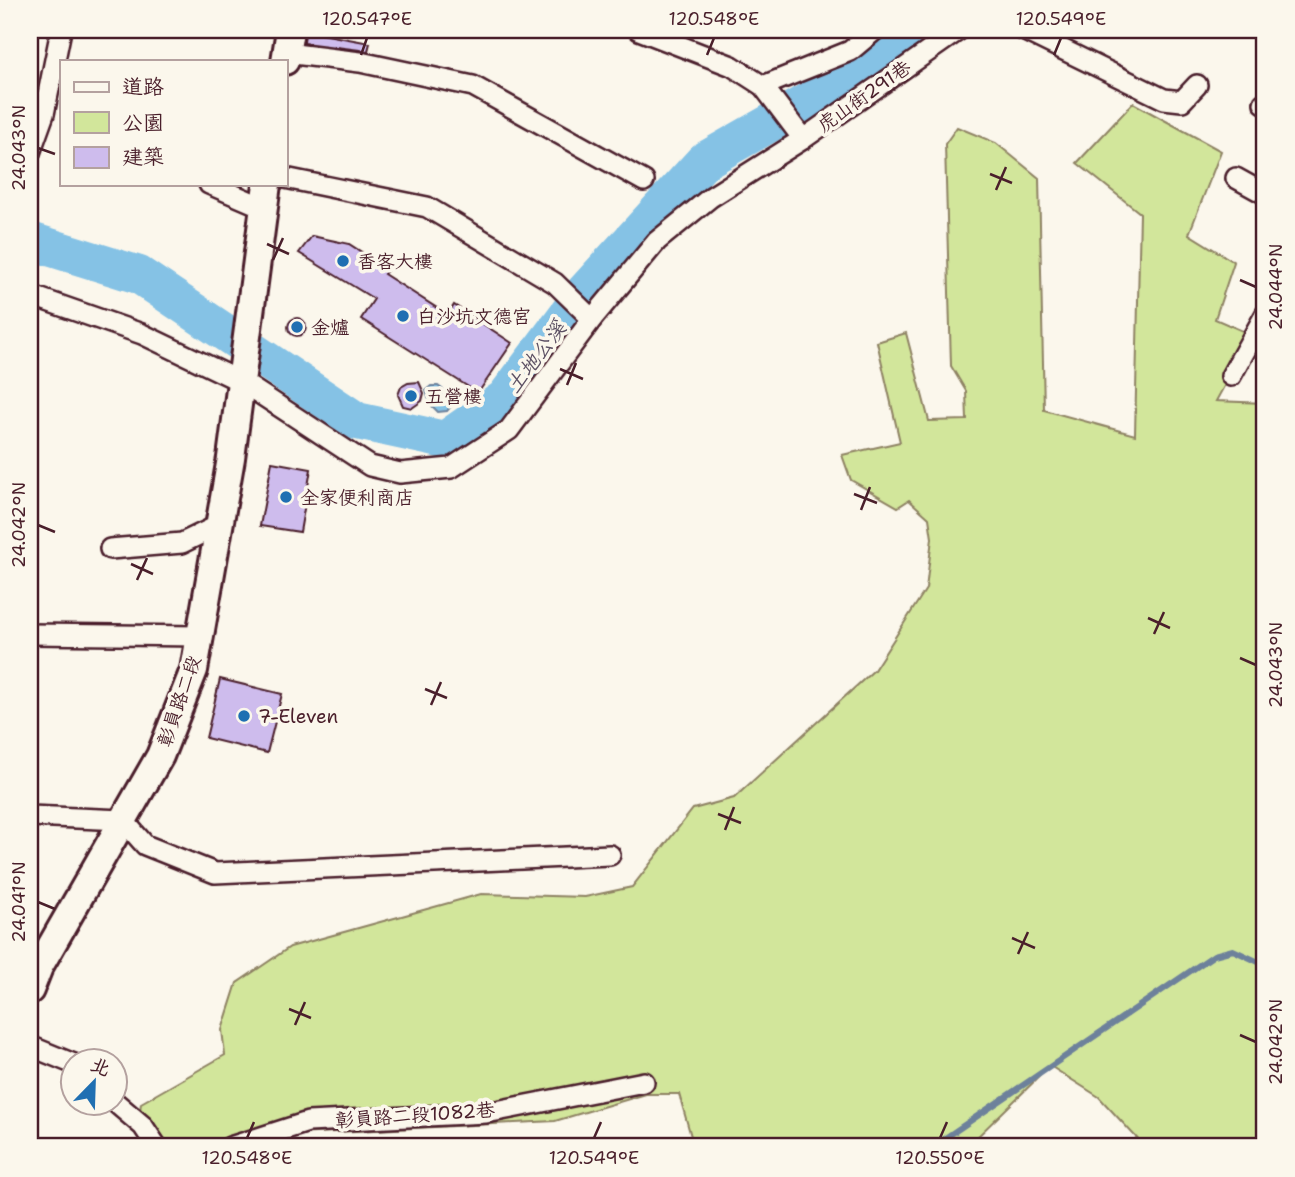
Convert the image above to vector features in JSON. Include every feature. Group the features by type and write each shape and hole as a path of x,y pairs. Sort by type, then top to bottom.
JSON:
{"main road":[{"name":"彰員路二段","path":"30,990 39,967 160,756 194,670 243,372 266,196"}],"street":[{"path":"30,153 53,118 61,30"},
{"path":"639,30 732,66 768,92 799,134"},
{"path":"768,92 850,51 875,30"},
{"name":"虎山街291巷","path":"30,295 243,372 370,466 400,473 451,468 509,430 589,315 657,241 711,197 799,134 959,30"},
{"path":"1023,30 1164,99 1182,101 1197,85"},
{"path":"287,48 473,86 644,181"},
{"path":"287,178 427,207 555,283 589,315"},
{"path":"1236,178 1265,194"},
{"path":"218,186 266,196"},
{"path":"1231,376 1265,315"},
{"path":"110,549 182,543 219,525"},
{"path":"30,634 200,636"},
{"path":"30,816 123,820 145,845 215,873 610,855"},
{"path":"30,1046 60,1058"},
{"name":"彰員路二段1082巷","path":"230,1147 308,1122 486,1113 644,1082"},
{"path":"130,1114 144,1126 157,1147"}],"green space":[{"path":"1133,103 1221,151 1189,234 1234,262 1215,319 1252,335 1216,401 1265,403 1265,1141 1262,1147 1145,1147 1099,1097 1050,1066 967,1147 694,1147 679,1094 646,1094 555,1121 296,1134 258,1147 150,1147 138,1126 141,1103 225,1055 222,1030 237,983 290,947 481,894 585,897 632,887 693,809 734,798 874,670 926,589 932,538 929,518 909,500 898,507 851,480 842,455 900,442 877,342 906,333 929,421 967,420 966,391 951,366 945,144 957,127 996,143 1039,178 1044,410 1135,435 1140,213 1077,163"}],"water":[{"path":"431,386 438,386 449,394 452,405 447,411 438,412 430,404 426,390"}],"building":[{"path":"305,31 370,43 368,51 304,43"},
{"path":"312,236 349,244 388,269 384,274 448,315 454,305 512,343 478,393 361,319 374,299 299,253"},
{"name":"金爐","path":"297,318 303,321 306,327 303,333 297,336 291,333 288,327 291,321"},
{"name":"五營樓","path":"419,382 424,393 422,401 412,408 403,406 398,395 401,387"},
{"name":"全家便利商店","path":"272,462 311,469 300,532 260,526"},
{"name":"7-Eleven","path":"220,679 282,694 267,753 206,738"}],"waterway":[{"name":"土地公溪","path":"30,241 139,275 357,421 445,440 505,398 586,290 704,161 875,63 915,30"},
{"path":"932,1147 1214,955 1233,950 1265,965"}],"place":[{"name":"香客大樓","path":"343,261"},
{"name":"白沙坑文德宮","path":"403,316"},
{"name":"金爐","path":"297,327"},
{"name":"五營樓","path":"411,396"},
{"name":"全家便利商店","path":"286,497"},
{"name":"7-Eleven","path":"244,716"}]}
